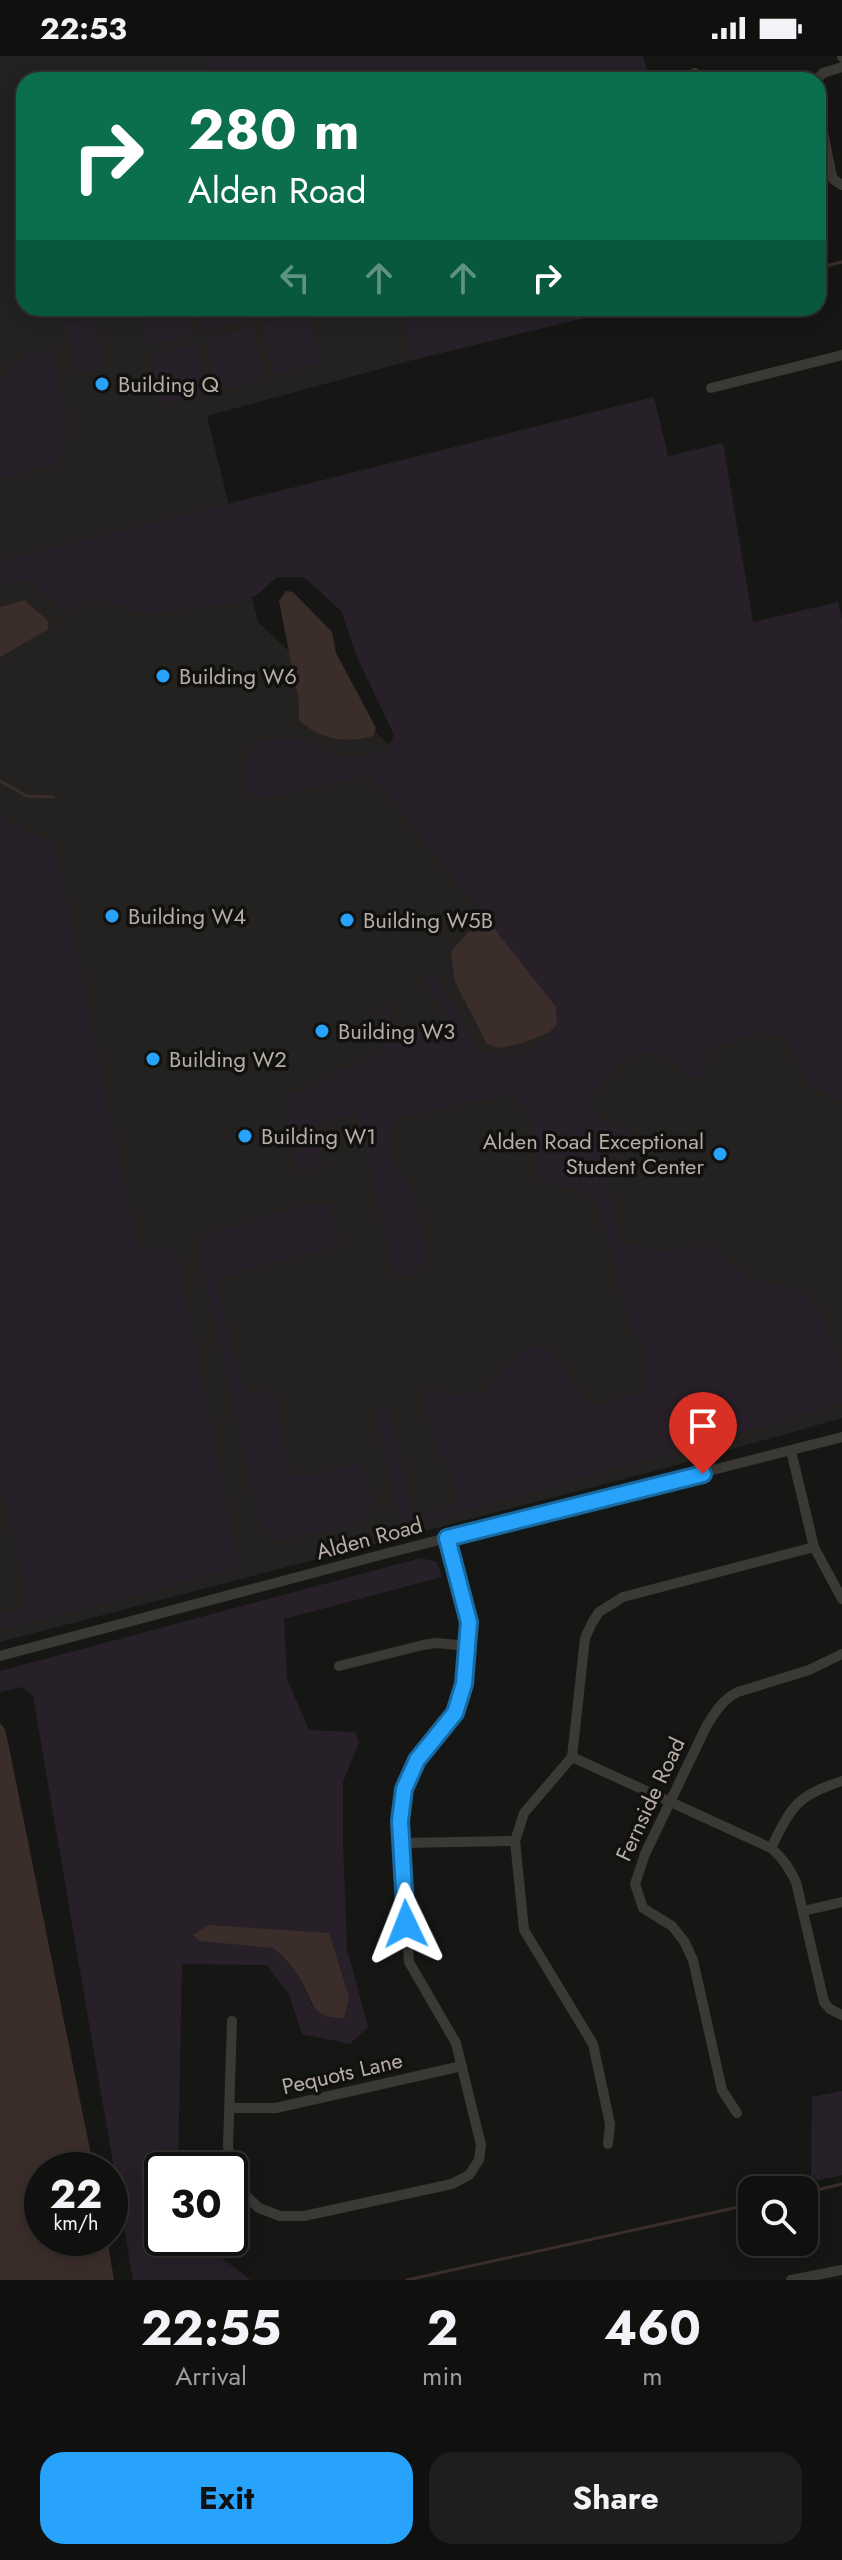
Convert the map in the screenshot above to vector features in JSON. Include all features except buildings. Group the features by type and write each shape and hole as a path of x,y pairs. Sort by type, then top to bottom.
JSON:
{"street":[{"path":"826,147 833,179 842,185"},
{"path":"826,172 831,172"},
{"path":"711,388 842,355"},
{"name":"Alden Road","path":"0,1656 842,1437"},
{"path":"791,1451 814,1547 842,1599"},
{"path":"232,2021 229,2162 240,2190 253,2203 280,2216 304,2216 452,2184 469,2175 479,2160 481,2145 456,2043 409,1962 400,1821 404,1789 417,1760 455,1713 464,1684 469,1622 447,1538"},
{"path":"608,2144 610,2124 593,2044 524,1930 515,1841 524,1813 572,1757 585,1638 599,1612 623,1597 814,1547"},
{"path":"339,1666 423,1645 468,1646"},
{"name":"Fernside Road","path":"737,2113 722,2090 693,1960 672,1926 643,1908 636,1895 638,1870 707,1725 727,1697 809,1670 842,1654"},
{"path":"572,1757 771,1848 789,1867 803,1911 819,1988 830,2009 842,2015"},
{"path":"771,1848 788,1814 807,1794 842,1781"},
{"path":"402,1843 515,1841"},
{"path":"803,1911 842,1902"},
{"name":"Pequots Lane","path":"230,2108 276,2108 462,2066"},
{"path":"791,2280 842,2270"}],"shaded area":[{"path":"0,56 208,56 211,72 16,72 16,316 402,316 413,360 207,416 258,622 543,889 842,828 842,1418 662,1469 0,1642"},
{"path":"208,56 643,56 648,72 211,72"},
{"path":"141,316 191,316 195,335 147,345"},
{"path":"200,316 249,316 250,320 203,330"},
{"path":"292,316 310,316 320,364 273,374 262,323"},
{"path":"402,316 592,316 413,360"},
{"path":"93,317 104,367 77,373 66,323"},
{"path":"253,328 264,379 218,389 207,338"},
{"path":"196,345 206,394 160,403 150,354"},
{"path":"52,351 67,425 58,463 0,479 0,377 5,376 24,354"},
{"path":"654,397 668,456 723,443 753,622 838,602 842,619 842,1101 811,1085 788,1040 765,1031 705,1050 704,1076 692,1077 658,1051 619,1061 586,1103 598,1119 632,1133 603,1163 619,1243 661,1252 710,1246 749,1278 803,1292 822,1317 842,1374 842,1403 410,1527 401,1521 375,1415 379,1409 389,1409 413,1518 460,1504 450,1465 440,1455 423,1399 427,1389 456,1395 487,1391 513,1359 535,1346 554,1353 586,1403 600,1407 645,1390 644,1347 630,1322 598,1201 581,1190 539,1177 531,1123 515,1096 498,1096 396,1118 387,1133 393,1162 413,1196 428,1260 405,1279 394,1274 359,1117 355,1114 317,1122 315,1127 321,1165 299,1170 295,1164 287,1107 293,1094 331,1081 339,1069 381,1056 384,1042 380,1011 383,1006 387,1007 397,1037 446,1021 445,1010 425,981 427,976 432,975 456,1009 479,1052 506,1056 524,1053 557,1024 484,916 382,786 366,776 261,798 246,788 244,761 257,741 295,737 342,759 387,751 394,735 358,659 341,611 304,577 277,577 258,594 239,602 146,614 92,595 66,612 26,580 0,584 0,561"},
{"path":"286,591 293,592 332,632 336,653 376,728 373,736 343,740 316,732 299,720 299,702 279,601"},
{"path":"25,600 49,623 47,630 0,657 0,607"},
{"path":"0,816 54,844 137,1249 175,1248 238,1564 230,1570 0,1629 0,1615 29,1605 5,1493 0,1491"},
{"path":"484,916 556,1007 557,1024 550,1032 523,1043 499,1048 487,1044 455,982 451,951"},
{"path":"309,1204 330,1204 340,1245 229,1275 216,1286 241,1386 251,1392 264,1390 274,1397 290,1473 298,1478 357,1464 363,1467 372,1500 361,1522 281,1541 268,1532 259,1518 199,1249 204,1235"},
{"path":"421,1558 437,1562 442,1577 284,1619 287,1679 309,1730 355,1732 359,1742 343,1782 343,1840 347,1949 368,2027 350,2044 302,2034 289,1994 266,1965 182,1964 178,2152 144,2152 144,2256 219,2256 251,2280 133,2280 128,2251 128,2152 111,2152 33,1696 22,1687 0,1692 0,1671","holes":["274,1948 349,1997 312,2006 296,1972"]},
{"path":"0,1723 5,1729 10,1752 90,2152 24,2152 24,2256 110,2256 114,2280 0,2280"},
{"path":"209,1925 329,1933 349,1997 344,2018 317,2011 294,1970 274,1948 199,1941 193,1935"},
{"path":"842,2091 842,2175 818,2180 818,2176 811,2176 812,2097"}],"waterway":[{"path":"826,266 842,262"},
{"path":"0,781 27,796 54,797"},
{"path":"818,2190 842,2184"},
{"path":"407,2280 738,2207"}],"place":[{"name":"Building Q","path":"102,384"},
{"name":"Building W6","path":"163,676"},
{"name":"Building W4","path":"112,916"},
{"name":"Building W5B","path":"347,920"},
{"name":"Building W3","path":"322,1031"},
{"name":"Building W2","path":"153,1059"},
{"name":"Building W1","path":"245,1136"},
{"name":"Alden Road Exceptional Student Center","path":"720,1154"}],"route":[{"path":"406,1924 400,1821 404,1789 417,1760 455,1713 464,1684 470,1634 447,1538 703,1474"}]}
